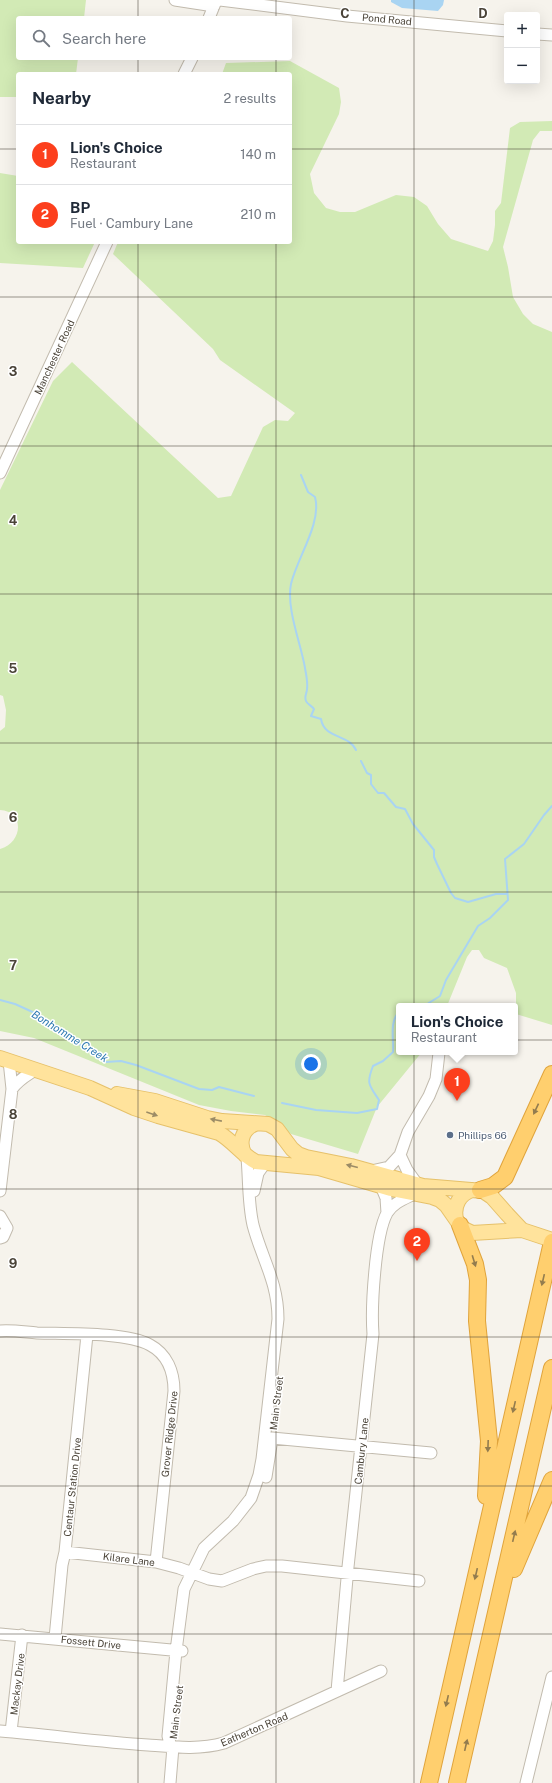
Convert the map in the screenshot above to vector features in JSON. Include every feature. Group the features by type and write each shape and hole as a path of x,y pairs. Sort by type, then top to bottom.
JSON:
{"highway":[{"path":"476,1190 493,1186 505,1177 552,1074"},
{"path":"458,1222 475,1264 478,1280 478,1321 489,1441 482,1547"},
{"path":"428,1783 552,1241"},
{"path":"457,1783 552,1368"},
{"path":"496,1615 552,1480"}],"main road":[{"path":"4,1060 90,1088 146,1112 219,1133 225,1136 246,1156 256,1162 319,1168 380,1186 415,1189 476,1190 490,1194 522,1230"},
{"path":"90,1088 154,1102 207,1118 227,1122 268,1124 278,1132 298,1154 371,1171 440,1200 458,1222 469,1232 479,1233 522,1230 552,1241"},
{"path":"246,1156 241,1145 243,1135 249,1127 255,1124"},
{"path":"266,1162 275,1157 281,1149 281,1138 278,1132"},
{"path":"458,1222 456,1208 458,1201 466,1193 476,1190"},
{"path":"479,1233 490,1229 496,1221 498,1210 495,1200"}],"street":[{"name":"Pond Road","path":"175,0 217,2 504,31"},
{"path":"210,16 217,2"},
{"path":"540,34 552,35"},
{"path":"185,72 191,60"},
{"name":"Manchester Road","path":"0,473 106,244"},
{"path":"371,1171 389,1167 400,1154 408,1132 429,1096 436,1079 439,1055"},
{"path":"0,1191 12,1089 4,1060"},
{"path":"12,1089 24,1076 35,1070"},
{"path":"387,1212 397,1202 415,1189 400,1154"},
{"name":"Main Street","path":"170,1783 179,1651 195,1573 204,1548 233,1521 251,1498 259,1475 262,1459 278,1319 278,1306 273,1280 260,1248 250,1214 246,1156"},
{"name":"Main Street","path":"195,1573 213,1549 237,1528 248,1515 256,1503 266,1478 286,1318 280,1278 262,1233 254,1200 255,1181 258,1173 266,1162"},
{"name":"Cambury Lane","path":"337,1691 373,1334 372,1320 375,1279 380,1239 387,1212 386,1198 380,1186"},
{"path":"0,1216 6,1228 3,1237 0,1238"},
{"name":"Grover Ridge Drive","path":"0,1332 10,1330 129,1338 143,1342 157,1349 170,1367 173,1376 174,1392 156,1562"},
{"name":"Centaur Station Drive","path":"55,1638 87,1335"},
{"path":"272,1438 431,1453"},
{"name":"Kilare Lane","path":"65,1552 156,1562 195,1573 209,1580 222,1581 254,1569 266,1566 282,1566 419,1581"},
{"name":"Fossett Drive","path":"0,1634 55,1638 179,1651"},
{"name":"Mackay Drive","path":"5,1732 22,1635"},
{"name":"Eatherton Road","path":"5,1732 123,1744 196,1748 212,1747 224,1743 381,1671"},
{"path":"526,1783 549,1695 552,1677"}],"green space":[{"path":"0,0 86,0 84,16 16,16 16,60 78,60 76,72 16,72 16,97 0,97"},
{"path":"290,61 339,88 341,102 339,114 310,174 314,193 326,208 340,212 355,212 396,195 414,197 427,206 438,224 451,239 488,251 493,241 495,211 501,203 510,128 520,122 552,121 552,131 540,131 533,140 503,247 513,297 523,314 533,324 552,332 552,1025 518,1015 516,993 507,968 484,958 479,950 472,950 467,957 448,1003 396,1003 396,1055 420,1055 377,1107 358,1154 291,1134 278,1123 265,1115 199,1105 34,1038 0,1031 0,849 8,846 13,841 17,834 18,828 17,821 14,816 8,812 0,810 0,731 5,727 6,710 3,696 0,695 0,490 53,381 72,362 218,498 231,496 263,427 275,420 288,421 295,413 220,360 213,349 113,254 117,244 292,244 292,72 223,72 226,63"},
{"path":"0,173 16,176 16,244 94,244 83,268 0,263"}],"water":[{"path":"391,0 444,0 443,5 438,11 402,8 391,2"}],"waterway":[{"path":"301,475 308,492 315,497 316,507 312,529 294,574 290,594 292,615 307,678 305,699 314,709 311,716 321,719 327,730 348,741 356,750"},
{"path":"361,761 367,773 371,775 371,784 378,793 384,793 396,807 405,809 413,824 434,850 434,857 437,864 455,898 468,902 496,894 507,894"},
{"name":"Bonhomme Creek","path":"429,1003 440,996 446,980 478,926 490,918 508,900 505,859 524,844 552,806"},
{"name":"Bonhomme Creek","path":"0,1000 15,1004 37,1014 60,1032 70,1035 79,1044 106,1062 121,1061 136,1065 199,1089 212,1090 219,1087 254,1096"},
{"name":"Bonhomme Creek","path":"282,1103 316,1110 357,1113 377,1109 379,1100 369,1081 373,1066 383,1061 393,1052 393,1026 396,1016"}],"place":[{"name":"Lion's Choice","path":"457,1101"},
{"name":"Phillips 66","path":"450,1135"},
{"name":"BP","path":"417,1261"}]}
